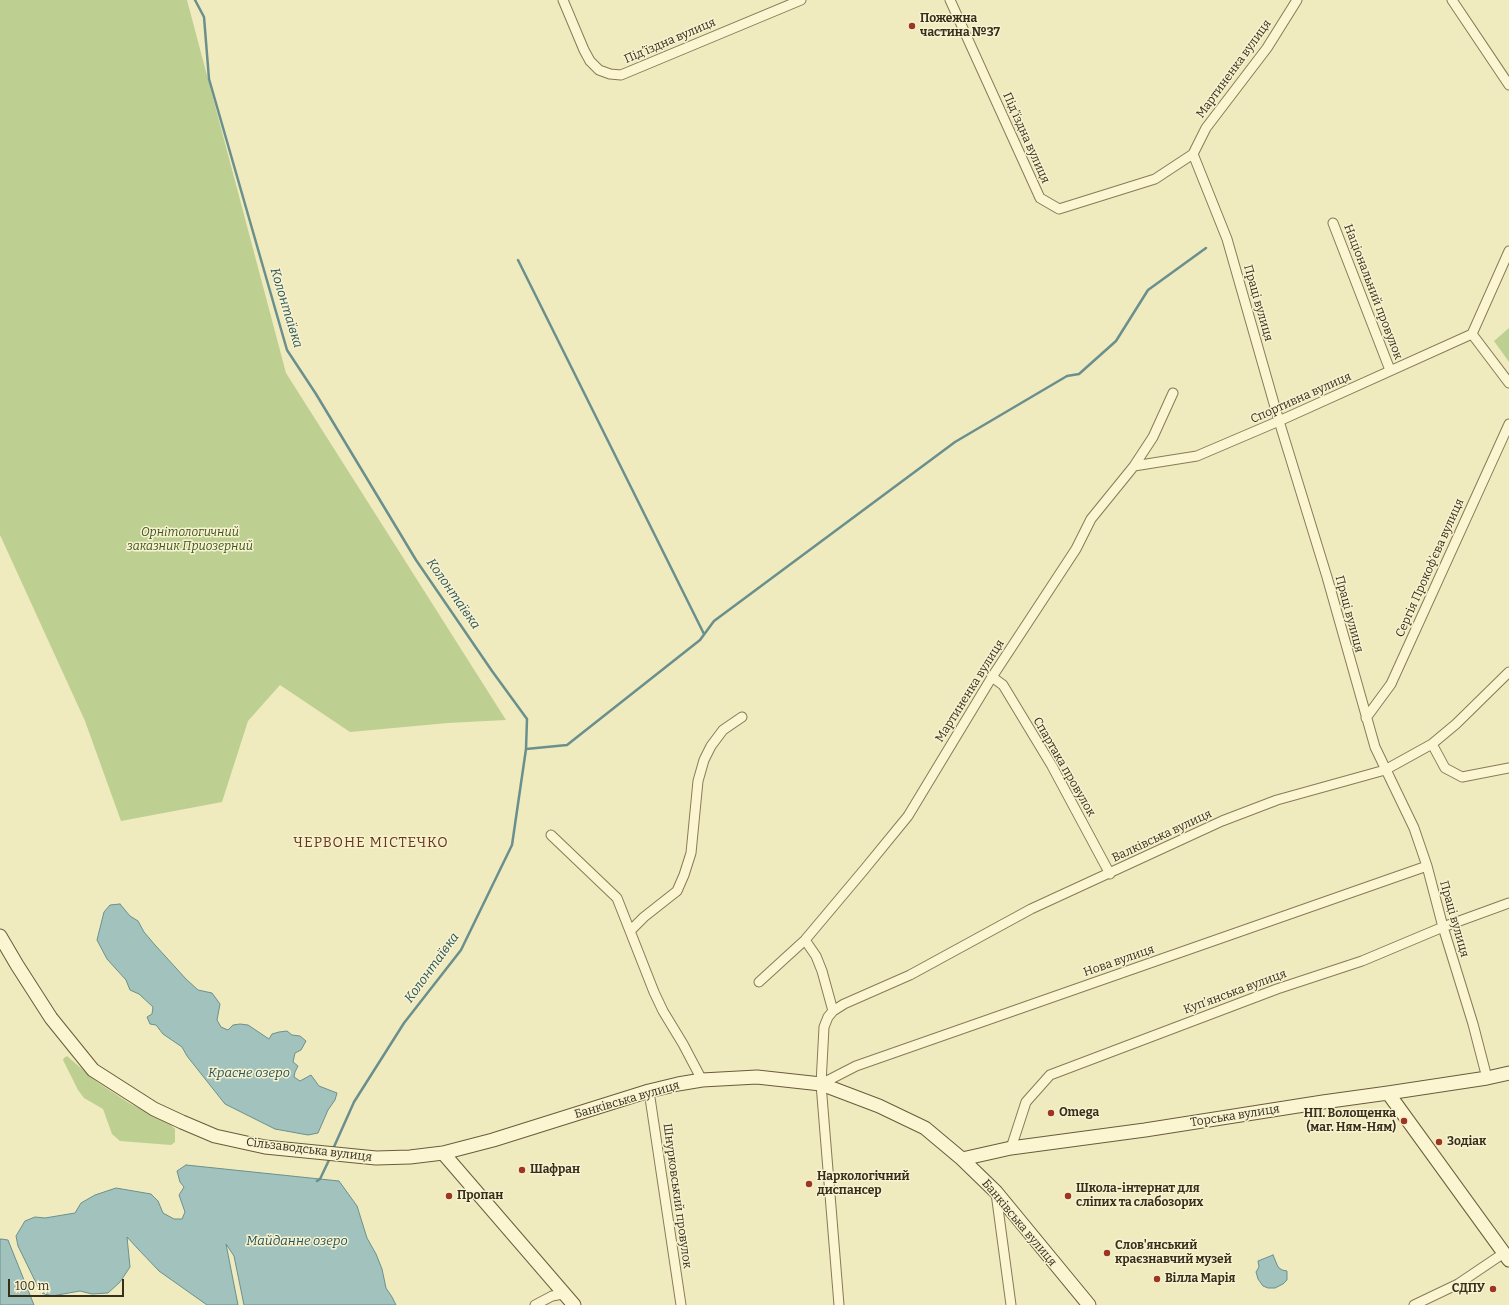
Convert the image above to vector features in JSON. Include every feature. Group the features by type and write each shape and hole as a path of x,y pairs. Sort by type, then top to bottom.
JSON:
{"main road":[{"name":"Сільзаводська вулиця","path":"0,936 51,1018 93,1070 154,1109 215,1136 264,1147 376,1158 410,1157 443,1153"},
{"name":"Торська вулиця","path":"962,1159 1010,1148 1145,1130 1487,1078 1509,1073"},
{"name":"Банківська вулиця","path":"443,1153 493,1140 649,1091 678,1084 702,1080 757,1077 821,1084 879,1106 925,1128 962,1159 996,1192 1089,1305"},
{"path":"1388,1093 1507,1257"},
{"path":"443,1153 574,1305"}],"street":[{"name":"Під’їздна вулиця","path":"563,0 590,61 600,70 610,74 621,75 801,0"},
{"name":"Під’їздна вулиця","path":"950,0 1040,198 1060,209 1155,179 1193,154"},
{"name":"Мартиненка вулиця","path":"1193,154 1206,128 1267,48 1297,0"},
{"path":"1452,0 1509,85"},
{"name":"Праці вулиця","path":"1193,154 1227,239 1279,422 1327,577 1374,747 1414,828 1427,866 1443,927 1473,1024 1487,1078"},
{"name":"Національний провулок","path":"1333,223 1390,370"},
{"path":"1509,251 1472,334 1509,382"},
{"name":"Спортивна вулиця","path":"1134,466 1197,456 1279,422 1390,370 1472,334"},
{"name":"Мартиненка вулиця","path":"759,982 805,940 908,816 992,677 1076,549 1091,519 1134,466 1153,437 1173,393"},
{"name":"Сергія Прокоф’єва вулиця","path":"1366,718 1391,684 1509,424"},
{"name":"Валківська вулиця","path":"821,1084 824,1026 828,1017 833,1011 844,1004 910,975 1031,909 1110,874 1222,821 1277,800 1385,770 1432,744 1456,724 1509,672"},
{"name":"Спартака провулок","path":"992,677 1003,685 1052,766 1110,874"},
{"path":"630,931 677,891 691,853 698,781 704,760 711,746 723,730 742,716"},
{"path":"1432,744 1445,768 1462,777 1509,768"},
{"path":"550,835 617,898 644,968 663,1011 702,1080"},
{"name":"Нова вулиця","path":"821,1084 864,1063 1427,866"},
{"name":"Куп’янська вулиця","path":"1010,1148 1026,1102 1050,1075 1277,989 1362,961 1443,927 1509,903"},
{"path":"805,940 816,956 822,971 833,1011"},
{"path":"821,1084 839,1305"},
{"name":"Шнурковський провулок","path":"649,1091 681,1305"},
{"path":"996,1192 1011,1305"},
{"path":"1414,1305 1458,1284 1507,1257"},
{"path":"535,1305 552,1296 563,1294"}],"green space":[{"name":"Орнiтологичний заказник Приозерний","path":"0,0 187,0 286,373 506,720 448,723 350,732 280,685 248,721 222,802 121,821 85,721 0,535"},
{"path":"1509,328 1509,362 1494,341"},
{"path":"67,1056 97,1082 129,1103 170,1124 175,1129 175,1142 171,1145 120,1141 112,1134 103,1109 84,1098 78,1090 63,1060"}],"water":[{"name":"Красне озеро","path":"120,904 130,916 138,921 144,932 186,979 198,990 212,993 220,1004 217,1020 221,1027 228,1030 233,1025 248,1025 269,1039 272,1034 287,1031 292,1035 300,1036 306,1041 301,1050 295,1053 293,1062 298,1066 294,1077 300,1081 311,1075 319,1086 337,1093 318,1133 308,1135 275,1129 225,1104 187,1056 182,1047 163,1034 156,1025 150,1024 147,1017 152,1014 153,1007 139,994 130,990 126,980 107,959 97,940 104,912 110,905"},
{"name":"Майданне озеро","path":"186,1165 339,1181 357,1206 367,1238 382,1269 386,1288 396,1305 244,1305 234,1256 226,1244 238,1305 207,1305 159,1271 127,1237 130,1267 120,1282 108,1293 92,1294 80,1291 52,1296 41,1293 18,1246 16,1236 25,1221 35,1217 45,1218 75,1213 81,1203 95,1195 116,1188 151,1194 158,1201 163,1213 174,1219 182,1219 185,1212 179,1195 184,1187 180,1182 177,1171"},
{"path":"1,1239 8,1240 34,1305 0,1305"},
{"path":"1273,1255 1278,1267 1287,1271 1287,1280 1275,1288 1268,1288 1263,1286 1258,1279 1256,1272 1259,1267 1258,1261"}],"waterway":[{"name":"Колонтаївка","path":"195,0 204,17 209,79 287,350 316,394 416,560 492,671 527,719 526,749 512,845 461,950 404,1023 354,1102 333,1149"},
{"path":"526,749 567,745 700,640 714,621 955,442 1067,376 1079,374 1116,341 1148,290 1206,248"},
{"path":"518,260 704,634"},
{"name":"Колонтаївка","path":"317,1181 320,1179 330,1158"}],"place":[{"name":"Пожежна частина №37","path":"912,26"},
{"name":"Omega","path":"1051,1113"},
{"name":"НП. Волощенка (маг. Ням-Ням)","path":"1404,1121"},
{"name":"Зодіак","path":"1439,1142"},
{"name":"Шафран","path":"522,1170"},
{"name":"Наркологічний диспансер","path":"809,1184"},
{"name":"Пропан","path":"449,1196"},
{"name":"Школа-інтернат для сліпих та слабозорих","path":"1068,1196"},
{"name":"Слов'янський краєзнавчий музей","path":"1107,1253"},
{"name":"Вілла Марія","path":"1157,1279"},
{"name":"СДПУ","path":"1493,1289"}],"district":[{"name":"ЧЕРВОНЕ МІСТЕЧКО","path":"371,843"}]}
